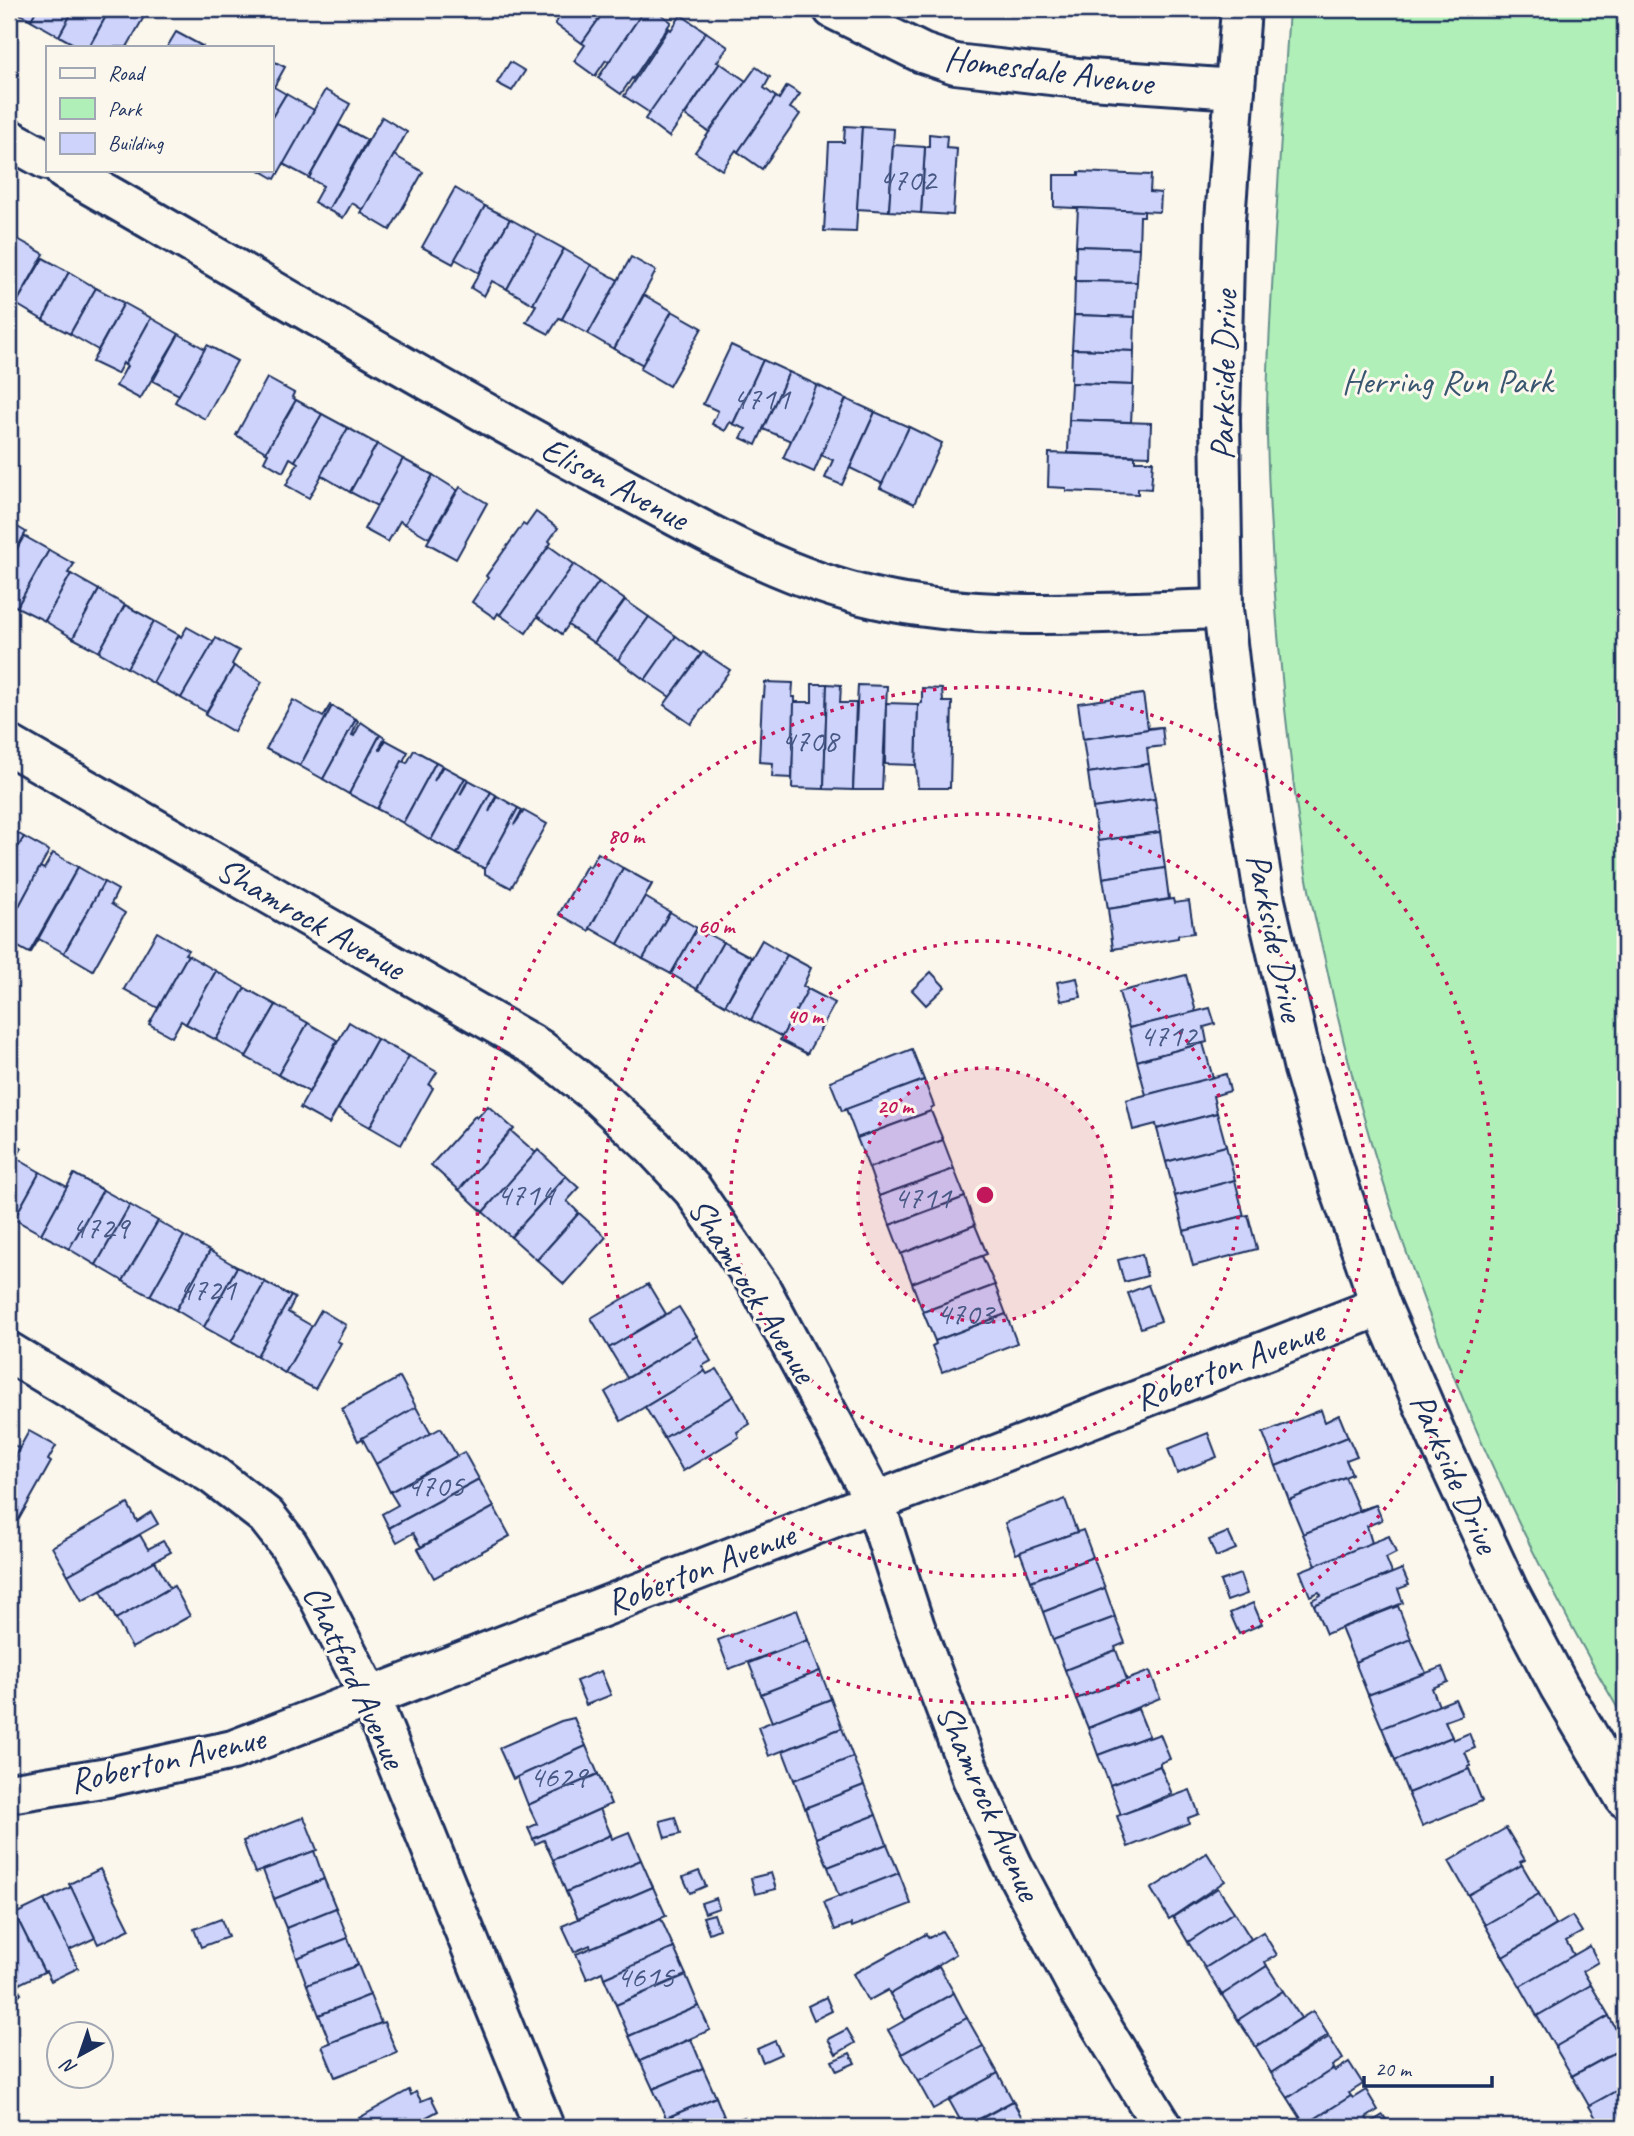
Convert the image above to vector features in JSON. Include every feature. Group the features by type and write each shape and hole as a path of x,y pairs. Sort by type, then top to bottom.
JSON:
{"street":[{"name":"Homesdale Avenue","path":"833,9 922,53 955,64 1077,78 1235,89"},
{"name":"Parkside Drive","path":"1241,9 1225,220 1220,420 1223,609 1234,703 1265,901 1304,1069 1340,1189 1381,1306 1443,1450 1508,1590 1559,1686 1625,1798"},
{"path":"9,139 46,159"},
{"name":"Elison Avenue","path":"67,172 554,451 748,554 811,581 921,607 1035,614 1223,609"},
{"name":"Shamrock Avenue","path":"9,745 538,1048 596,1094 653,1147 693,1190 761,1289 874,1500 915,1627 978,1791 1013,1866 1078,1989 1163,2127"},
{"name":"Roberton Avenue","path":"9,1793 108,1777 233,1750 1381,1306"},
{"name":"Chatford Avenue","path":"9,1352 213,1475 266,1516 288,1544 312,1584 370,1698 544,2127"}],"green space":[{"name":"Herring Run Park","path":"1289,9 1625,9 1625,1721 1575,1633 1529,1542 1485,1450 1446,1357 1410,1262 1378,1165 1350,1068 1308,885 1291,764 1280,655 1267,437 1270,320"}],"building":[{"path":"11,9 37,9 31,20"},
{"path":"37,9 74,9 59,36 31,20"},
{"path":"74,9 110,9 90,46 77,46 59,36"},
{"path":"110,9 134,9 145,15 128,46 90,46"},
{"path":"565,9 606,9 582,43 555,24"},
{"path":"606,9 645,9 609,62 606,60 595,76 574,61 585,45 582,43"},
{"path":"645,9 664,9 661,14 671,22 621,94 598,78"},
{"path":"681,15 706,32 650,113 624,96 669,28 671,30"},
{"path":"176,32 202,46 168,46"},
{"path":"706,32 728,47 669,137 645,119"},
{"path":"273,61 285,67 274,87 286,94 273,116"},
{"path":"510,62 525,71 512,91 497,83"},
{"path":"720,63 746,81 709,132 685,115"},
{"path":"756,67 770,77 764,88 776,97 738,152 736,150 722,170 695,152"},
{"path":"787,86 800,94 790,108 800,114 762,169 738,152 776,97 779,99"},
{"path":"325,90 350,104 309,178 283,164"},
{"path":"286,94 314,110 275,179 263,172 273,172 273,116"},
{"path":"382,117 407,132 363,210 352,203 343,218 328,210"},
{"path":"339,125 367,140 328,210 314,202 323,186 309,178"},
{"path":"845,126 862,127 856,232 824,231 829,142 844,142"},
{"path":"862,127 894,129 889,211 857,209"},
{"path":"929,134 947,136 946,148 957,149 953,215 921,213 925,147 929,147"},
{"path":"893,145 925,147 921,213 889,211"},
{"path":"394,155 423,172 390,230 361,213"},
{"path":"1079,172 1151,175 1150,192 1161,193 1160,212 1054,207 1054,175 1079,175"},
{"path":"455,188 485,206 453,264 422,247"},
{"path":"485,206 510,219 479,273 455,259"},
{"path":"1078,208 1144,211 1144,216 1140,216 1139,248 1076,246"},
{"path":"510,219 537,234 507,289 492,281 484,296 471,288"},
{"path":"537,234 564,249 533,304 507,289"},
{"path":"16,238 44,254 12,311 9,310 9,251"},
{"path":"1076,246 1139,248 1137,282 1075,281"},
{"path":"564,249 591,265 562,319 559,318 549,334 526,322 536,305 533,304"},
{"path":"631,257 656,271 614,349 588,334"},
{"path":"43,258 69,272 43,320 16,304"},
{"path":"591,265 618,280 588,334 562,319"},
{"path":"69,272 96,288 70,334 43,320"},
{"path":"1075,281 1137,282 1135,317 1074,315"},
{"path":"96,288 124,303 98,350 70,334"},
{"path":"644,295 672,311 643,365 614,349"},
{"path":"124,303 151,318 125,365 123,363 117,374 92,362"},
{"path":"672,311 702,328 669,386 640,369"},
{"path":"1074,315 1135,317 1134,351 1072,349"},
{"path":"151,318 179,334 140,399 116,386"},
{"path":"179,334 205,349 179,395 153,381"},
{"path":"207,345 237,361 205,419 175,402"},
{"path":"731,345 763,360 733,424 730,422 725,431 712,424 718,411 703,404"},
{"path":"1072,349 1134,351 1133,385 1071,383"},
{"path":"763,360 789,372 756,445 741,438 746,429 733,424"},
{"path":"789,372 817,385 791,441 763,429"},
{"path":"267,378 294,393 292,397 296,400 266,452 236,435"},
{"path":"1071,383 1133,385 1131,422 1069,420"},
{"path":"817,385 846,399 814,472 783,458"},
{"path":"846,399 875,412 842,485 825,478 833,460 821,455"},
{"path":"296,400 322,414 295,461 290,458 283,472 264,461 268,453 266,452"},
{"path":"875,412 909,427 883,484 850,468"},
{"path":"322,414 348,428 309,498 286,485 298,463 295,461"},
{"path":"1069,420 1151,423 1150,456 1068,453"},
{"path":"909,427 942,443 914,504 880,488"},
{"path":"348,428 377,444 350,492 321,475"},
{"path":"377,444 403,459 377,506 350,492"},
{"path":"1049,453 1135,456 1135,461 1153,461 1151,489 1138,488 1138,494 1066,491 1066,488 1048,487"},
{"path":"403,459 433,475 405,524 400,521 388,542 364,529"},
{"path":"433,475 457,490 429,538 405,524"},
{"path":"460,487 487,503 456,559 427,543"},
{"path":"536,512 558,528 549,541 551,543 500,615 498,613 495,618 472,602 488,578 486,576 523,524 526,526"},
{"path":"9,522 26,532 9,563"},
{"path":"24,536 49,550 17,607 9,602 9,563"},
{"path":"549,546 574,564 526,633 500,615"},
{"path":"49,550 74,564 45,621 17,607"},
{"path":"574,564 599,582 562,634 537,616"},
{"path":"71,574 99,590 73,638 45,621"},
{"path":"599,582 625,600 594,643 568,625"},
{"path":"99,590 125,605 99,652 73,638"},
{"path":"625,600 649,617 618,660 594,643"},
{"path":"125,605 154,621 127,668 99,652"},
{"path":"649,617 676,636 645,680 618,660"},
{"path":"154,621 179,635 153,683 127,668"},
{"path":"187,627 214,642 181,698 153,683 179,635 181,637"},
{"path":"676,636 701,654 670,697 645,680"},
{"path":"216,638 239,651 232,664 234,666 206,712 181,698"},
{"path":"703,652 730,670 691,724 664,705"},
{"path":"234,666 262,682 234,732 205,715"},
{"path":"765,682 793,683 792,697 795,697 792,778 772,777 773,763 759,762"},
{"path":"812,684 827,684 824,789 792,788 794,702 812,702"},
{"path":"827,684 841,685 840,703 856,703 853,790 824,789"},
{"path":"858,685 887,686 882,790 853,790"},
{"path":"922,688 942,689 943,702 952,702 950,788 918,788 918,704 922,703"},
{"path":"1143,694 1148,728 1162,727 1083,739 1078,703"},
{"path":"293,700 323,717 330,705 332,706 300,766 266,749"},
{"path":"886,703 918,704 916,765 885,764"},
{"path":"332,706 356,719 323,779 300,766"},
{"path":"356,719 358,721 352,735 354,736 361,722 380,735 349,794 323,779"},
{"path":"1162,727 1164,746 1147,748 1149,764 1088,773 1083,739"},
{"path":"380,735 385,738 380,750 386,740 408,752 377,809 349,794"},
{"path":"414,750 436,762 403,823 377,809 402,761 407,763"},
{"path":"436,762 442,765 434,781 443,766 465,778 431,840 403,823"},
{"path":"1149,764 1155,799 1093,808 1088,773"},
{"path":"465,778 468,779 460,795 469,780 491,792 457,854 431,840"},
{"path":"491,792 496,795 489,812 497,796 518,808 485,869 457,854"},
{"path":"1155,799 1160,832 1098,841 1093,808"},
{"path":"518,808 522,810 514,825 524,811 547,824 511,888 485,874 485,869"},
{"path":"9,828 24,837 9,863"},
{"path":"1160,832 1165,868 1103,878 1098,841"},
{"path":"24,837 49,851 10,923 9,863"},
{"path":"53,853 78,867 29,953 9,942 14,926 10,923 40,867 44,869"},
{"path":"598,853 623,868 589,931 559,914 587,865 590,867"},
{"path":"78,867 104,882 64,953 39,939 30,954"},
{"path":"623,868 652,884 618,944 590,928"},
{"path":"1165,868 1169,899 1108,909 1103,878"},
{"path":"104,882 118,890 111,904 125,913 93,970 64,953"},
{"path":"652,884 645,897 670,912 643,959 618,944"},
{"path":"1173,899 1174,903 1189,901 1194,933 1113,949 1108,909"},
{"path":"670,912 697,928 671,974 643,959"},
{"path":"697,928 723,942 697,989 671,974"},
{"path":"157,932 188,950 185,954 188,955 158,1008 124,989"},
{"path":"762,940 787,955 751,1020 725,1005"},
{"path":"723,942 751,957 725,1005 697,989"},
{"path":"188,955 216,971 186,1024 181,1021 172,1037 149,1024"},
{"path":"787,955 811,968 803,986 808,989 782,1037 751,1020"},
{"path":"216,971 245,988 216,1040 186,1024"},
{"path":"931,972 945,987 926,1005 912,990"},
{"path":"1186,975 1196,1012 1129,1028 1119,992"},
{"path":"1077,978 1081,997 1061,1001 1057,982"},
{"path":"245,988 276,1005 246,1057 216,1040"},
{"path":"808,989 835,1003 807,1054 780,1040"},
{"path":"276,1005 308,1023 278,1075 246,1057"},
{"path":"1210,1008 1215,1024 1204,1027 1207,1042 1137,1061 1129,1028"},
{"path":"349,1022 377,1039 329,1124 300,1108"},
{"path":"308,1023 337,1040 309,1092 278,1075"},
{"path":"377,1039 409,1056 370,1127 338,1109"},
{"path":"1203,1043 1213,1078 1146,1095 1137,1061"},
{"path":"912,1049 924,1080 842,1111 830,1081"},
{"path":"409,1056 437,1072 429,1085 433,1088 401,1145 370,1127"},
{"path":"1226,1074 1230,1091 1213,1096 1217,1113 1157,1129 1156,1124 1133,1130 1126,1100"},
{"path":"924,1080 934,1106 931,1111 857,1138 846,1109"},
{"path":"488,1106 514,1129 459,1190 431,1165 475,1116 477,1118"},
{"path":"931,1111 943,1140 869,1168 857,1138"},
{"path":"1217,1113 1226,1146 1166,1162 1157,1129"},
{"path":"511,1131 536,1153 483,1212 459,1190"},
{"path":"9,1140 19,1146 9,1165"},
{"path":"943,1140 954,1169 879,1196 869,1168"},
{"path":"19,1146 22,1148 16,1158 40,1172 14,1219 9,1215 9,1165"},
{"path":"1226,1146 1235,1180 1175,1196 1166,1162"},
{"path":"538,1150 566,1176 511,1237 483,1212"},
{"path":"954,1169 965,1197 890,1225 879,1196"},
{"path":"40,1172 67,1187 41,1234 14,1219"},
{"path":"74,1174 103,1190 69,1249 41,1234"},
{"path":"566,1176 579,1188 567,1201 579,1213 537,1260 511,1237"},
{"path":"1235,1180 1244,1216 1184,1231 1175,1196"},
{"path":"103,1190 130,1205 96,1265 69,1249"},
{"path":"965,1197 975,1225 901,1254 890,1225"},
{"path":"130,1205 158,1221 123,1281 96,1265"},
{"path":"579,1213 606,1237 564,1284 537,1260"},
{"path":"1248,1215 1257,1249 1193,1266 1184,1231"},
{"path":"158,1221 184,1236 150,1296 123,1281"},
{"path":"975,1225 987,1254 912,1283 901,1254"},
{"path":"184,1236 210,1251 176,1310 150,1296"},
{"path":"210,1251 237,1267 204,1327 176,1310"},
{"path":"1142,1254 1147,1276 1124,1282 1118,1260"},
{"path":"982,1256 995,1285 923,1312 912,1283"},
{"path":"237,1267 265,1282 231,1342 204,1327"},
{"path":"265,1282 291,1296 257,1356 231,1342"},
{"path":"648,1284 666,1314 609,1348 591,1318"},
{"path":"995,1285 1006,1314 935,1341 923,1312"},
{"path":"1148,1285 1161,1321 1141,1328 1128,1293"},
{"path":"291,1296 295,1298 288,1312 312,1326 285,1373 257,1356"},
{"path":"679,1307 697,1336 627,1378 609,1348"},
{"path":"321,1310 346,1325 337,1341 341,1343 315,1389 285,1373"},
{"path":"1006,1314 1017,1343 942,1372 932,1346 936,1344 935,1341"},
{"path":"697,1336 711,1361 702,1366 705,1371 621,1421 605,1392"},
{"path":"717,1369 734,1396 664,1438 645,1407 705,1371 707,1374"},
{"path":"400,1377 416,1407 358,1441 342,1409"},
{"path":"734,1396 750,1424 737,1432 739,1437 683,1471 664,1438"},
{"path":"416,1407 431,1434 376,1464 362,1438"},
{"path":"1321,1410 1325,1422 1339,1415 1348,1437 1276,1466 1263,1433"},
{"path":"441,1428 457,1456 390,1492 376,1464"},
{"path":"29,1431 56,1446 48,1460 51,1462 19,1519 16,1517 9,1530 9,1467"},
{"path":"1208,1433 1217,1457 1177,1473 1168,1449"},
{"path":"1348,1437 1357,1456 1346,1460 1352,1474 1289,1500 1276,1466"},
{"path":"9,1442 19,1448 9,1467"},
{"path":"464,1452 479,1479 389,1528 382,1514 398,1505 390,1492"},
{"path":"1345,1477 1359,1510 1376,1505 1303,1534 1289,1500"},
{"path":"479,1479 494,1507 421,1547 413,1533 397,1542 389,1528"},
{"path":"1065,1499 1077,1532 1016,1554 1005,1523"},
{"path":"128,1504 137,1521 151,1512 158,1524 68,1575 52,1547"},
{"path":"1376,1505 1382,1520 1367,1526 1372,1543 1316,1565 1303,1534"},
{"path":"494,1507 510,1536 434,1578 418,1549"},
{"path":"1083,1530 1093,1557 1031,1581 1020,1552"},
{"path":"1228,1532 1236,1549 1216,1557 1209,1540"},
{"path":"140,1535 148,1549 163,1541 171,1552 82,1601 68,1575"},
{"path":"1389,1536 1396,1553 1386,1558 1392,1573 1314,1605 1312,1600 1321,1595 1319,1592 1310,1596 1300,1571"},
{"path":"1093,1557 1105,1588 1043,1612 1031,1581"},
{"path":"155,1561 170,1588 116,1619 101,1591"},
{"path":"1402,1569 1409,1585 1398,1589 1403,1603 1326,1634 1314,1605"},
{"path":"1240,1574 1247,1594 1227,1601 1220,1581"},
{"path":"174,1586 190,1616 132,1648 116,1619"},
{"path":"1105,1588 1115,1617 1053,1640 1043,1612"},
{"path":"1253,1603 1262,1624 1239,1634 1230,1613"},
{"path":"1398,1606 1411,1639 1355,1662 1341,1628"},
{"path":"797,1610 808,1640 729,1669 718,1640"},
{"path":"1115,1617 1125,1643 1115,1647 1116,1650 1065,1670 1053,1640"},
{"path":"1411,1639 1426,1673 1368,1695 1355,1662"},
{"path":"808,1640 820,1671 761,1694 749,1663"},
{"path":"1116,1650 1127,1680 1076,1699 1065,1670"},
{"path":"1442,1667 1448,1682 1432,1688 1439,1706 1382,1728 1368,1695"},
{"path":"601,1671 611,1695 586,1705 576,1681"},
{"path":"820,1671 831,1699 772,1722 761,1694"},
{"path":"1150,1671 1160,1698 1088,1728 1076,1699"},
{"path":"831,1699 842,1728 769,1756 758,1727"},
{"path":"1455,1699 1462,1715 1445,1721 1452,1737 1395,1760 1382,1728"},
{"path":"1138,1709 1149,1736 1098,1755 1088,1728"},
{"path":"574,1718 586,1746 513,1779 499,1748"},
{"path":"842,1728 853,1757 794,1780 783,1751"},
{"path":"1469,1733 1475,1748 1465,1752 1471,1766 1469,1769 1408,1793 1395,1760"},
{"path":"1160,1734 1170,1759 1160,1763 1160,1766 1110,1785 1098,1755"},
{"path":"586,1746 598,1774 528,1805 517,1777"},
{"path":"853,1757 864,1785 805,1808 794,1780"},
{"path":"1160,1766 1172,1794 1121,1815 1110,1785"},
{"path":"1469,1769 1482,1801 1422,1826 1408,1793"},
{"path":"598,1774 611,1804 533,1839 528,1828 537,1824 528,1805"},
{"path":"864,1785 876,1815 816,1838 805,1808"},
{"path":"1190,1790 1199,1814 1188,1818 1189,1823 1128,1847 1117,1816"},
{"path":"600,1809 611,1835 553,1860 544,1840 535,1844 533,1839"},
{"path":"876,1815 887,1844 828,1867 816,1838"},
{"path":"304,1817 317,1850 255,1873 243,1841"},
{"path":"675,1817 680,1834 665,1838 660,1821"},
{"path":"1506,1828 1525,1860 1520,1862 1522,1865 1468,1895 1449,1861"},
{"path":"629,1832 641,1860 566,1892 553,1860 611,1835 612,1839"},
{"path":"887,1844 899,1873 839,1897 828,1867"},
{"path":"314,1851 324,1879 274,1899 263,1870"},
{"path":"1207,1853 1225,1881 1169,1919 1151,1889"},
{"path":"641,1860 653,1887 578,1919 566,1892"},
{"path":"1522,1865 1539,1894 1485,1925 1468,1895"},
{"path":"100,1869 130,1929 98,1944 69,1884"},
{"path":"699,1871 706,1886 690,1893 683,1877"},
{"path":"771,1873 776,1889 755,1894 751,1878"},
{"path":"899,1873 911,1904 852,1927 851,1924 835,1930 824,1902"},
{"path":"324,1879 336,1908 286,1928 274,1899"},
{"path":"71,1887 95,1938 69,1950 44,1900"},
{"path":"653,1887 666,1916 591,1948 590,1945 574,1952 562,1926"},
{"path":"1218,1888 1234,1912 1188,1942 1173,1917"},
{"path":"1539,1894 1556,1925 1503,1957 1485,1925"},
{"path":"716,1898 719,1908 705,1913 701,1903"},
{"path":"44,1900 78,1968 51,1981 15,1914"},
{"path":"336,1908 348,1938 297,1958 286,1928"},
{"path":"1234,1912 1251,1939 1205,1968 1188,1942"},
{"path":"15,1914 44,1972 17,1985 9,1968 9,1917"},
{"path":"714,1914 719,1929 709,1933 703,1917"},
{"path":"1572,1916 1582,1932 1566,1941 1574,1955 1520,1986 1503,1957"},
{"path":"221,1919 228,1937 201,1947 194,1929"},
{"path":"661,1919 674,1948 604,1978 602,1972 587,1979 576,1954"},
{"path":"942,1931 956,1954 890,1994 888,1990 868,2001 853,1974 926,1934 929,1938"},
{"path":"1263,1932 1277,1955 1265,1962 1267,1966 1222,1995 1205,1968"},
{"path":"348,1938 358,1965 307,1985 297,1958"},
{"path":"1590,1946 1598,1962 1583,1971 1591,1985 1537,2016 1520,1986"},
{"path":"674,1948 686,1975 616,2005 604,1978"},
{"path":"358,1965 370,1995 319,2015 307,1985"},
{"path":"939,1966 954,1993 905,2020 890,1994"},
{"path":"1267,1966 1283,1991 1238,2020 1222,1995"},
{"path":"9,1968 21,1994 9,2000"},
{"path":"686,1975 699,2006 629,2036 616,2005"},
{"path":"1591,1985 1609,2016 1555,2047 1537,2016"},
{"path":"1283,1991 1301,2018 1256,2047 1238,2020"},
{"path":"954,1993 967,2018 902,2054 888,2030"},
{"path":"370,1995 381,2023 330,2043 319,2015"},
{"path":"826,1997 832,2011 814,2020 808,2006"},
{"path":"699,2006 710,2030 640,2061 629,2036"},
{"path":"1313,2011 1328,2035 1271,2073 1256,2047"},
{"path":"1609,2016 1625,2047 1572,2076 1555,2047"},
{"path":"967,2018 983,2046 918,2082 902,2054"},
{"path":"384,2022 397,2053 335,2077 322,2046"},
{"path":"847,2029 855,2043 836,2054 828,2039"},
{"path":"1329,2037 1343,2059 1332,2066 1333,2069 1288,2098 1271,2073"},
{"path":"691,2039 703,2068 653,2089 640,2061"},
{"path":"775,2041 781,2054 763,2062 757,2049"},
{"path":"983,2046 998,2073 933,2109 918,2082"},
{"path":"1625,2047 1625,2086 1589,2106 1572,2076"},
{"path":"850,2053 855,2063 837,2071 832,2061"},
{"path":"1349,2062 1363,2084 1349,2093 1351,2096 1305,2125 1288,2098 1333,2069 1335,2071"},
{"path":"703,2068 716,2097 666,2118 653,2089"},
{"path":"998,2073 1013,2101 964,2127 949,2100"},
{"path":"1625,2086 1625,2124 1620,2127 1601,2127 1589,2106"},
{"path":"409,2090 411,2095 416,2092 421,2101 431,2097 438,2111 408,2127 343,2127"},
{"path":"1366,2090 1378,2110 1366,2118 1370,2123 1383,2115 1364,2127 1305,2125 1351,2096 1353,2098"},
{"path":"716,2097 727,2124 745,2118 724,2127 670,2127 666,2118"},
{"path":"1013,2101 1027,2127 966,2127"},
{"path":"1383,2115 1391,2127 1364,2127"},
{"path":"745,2118 749,2127 724,2127"}]}
